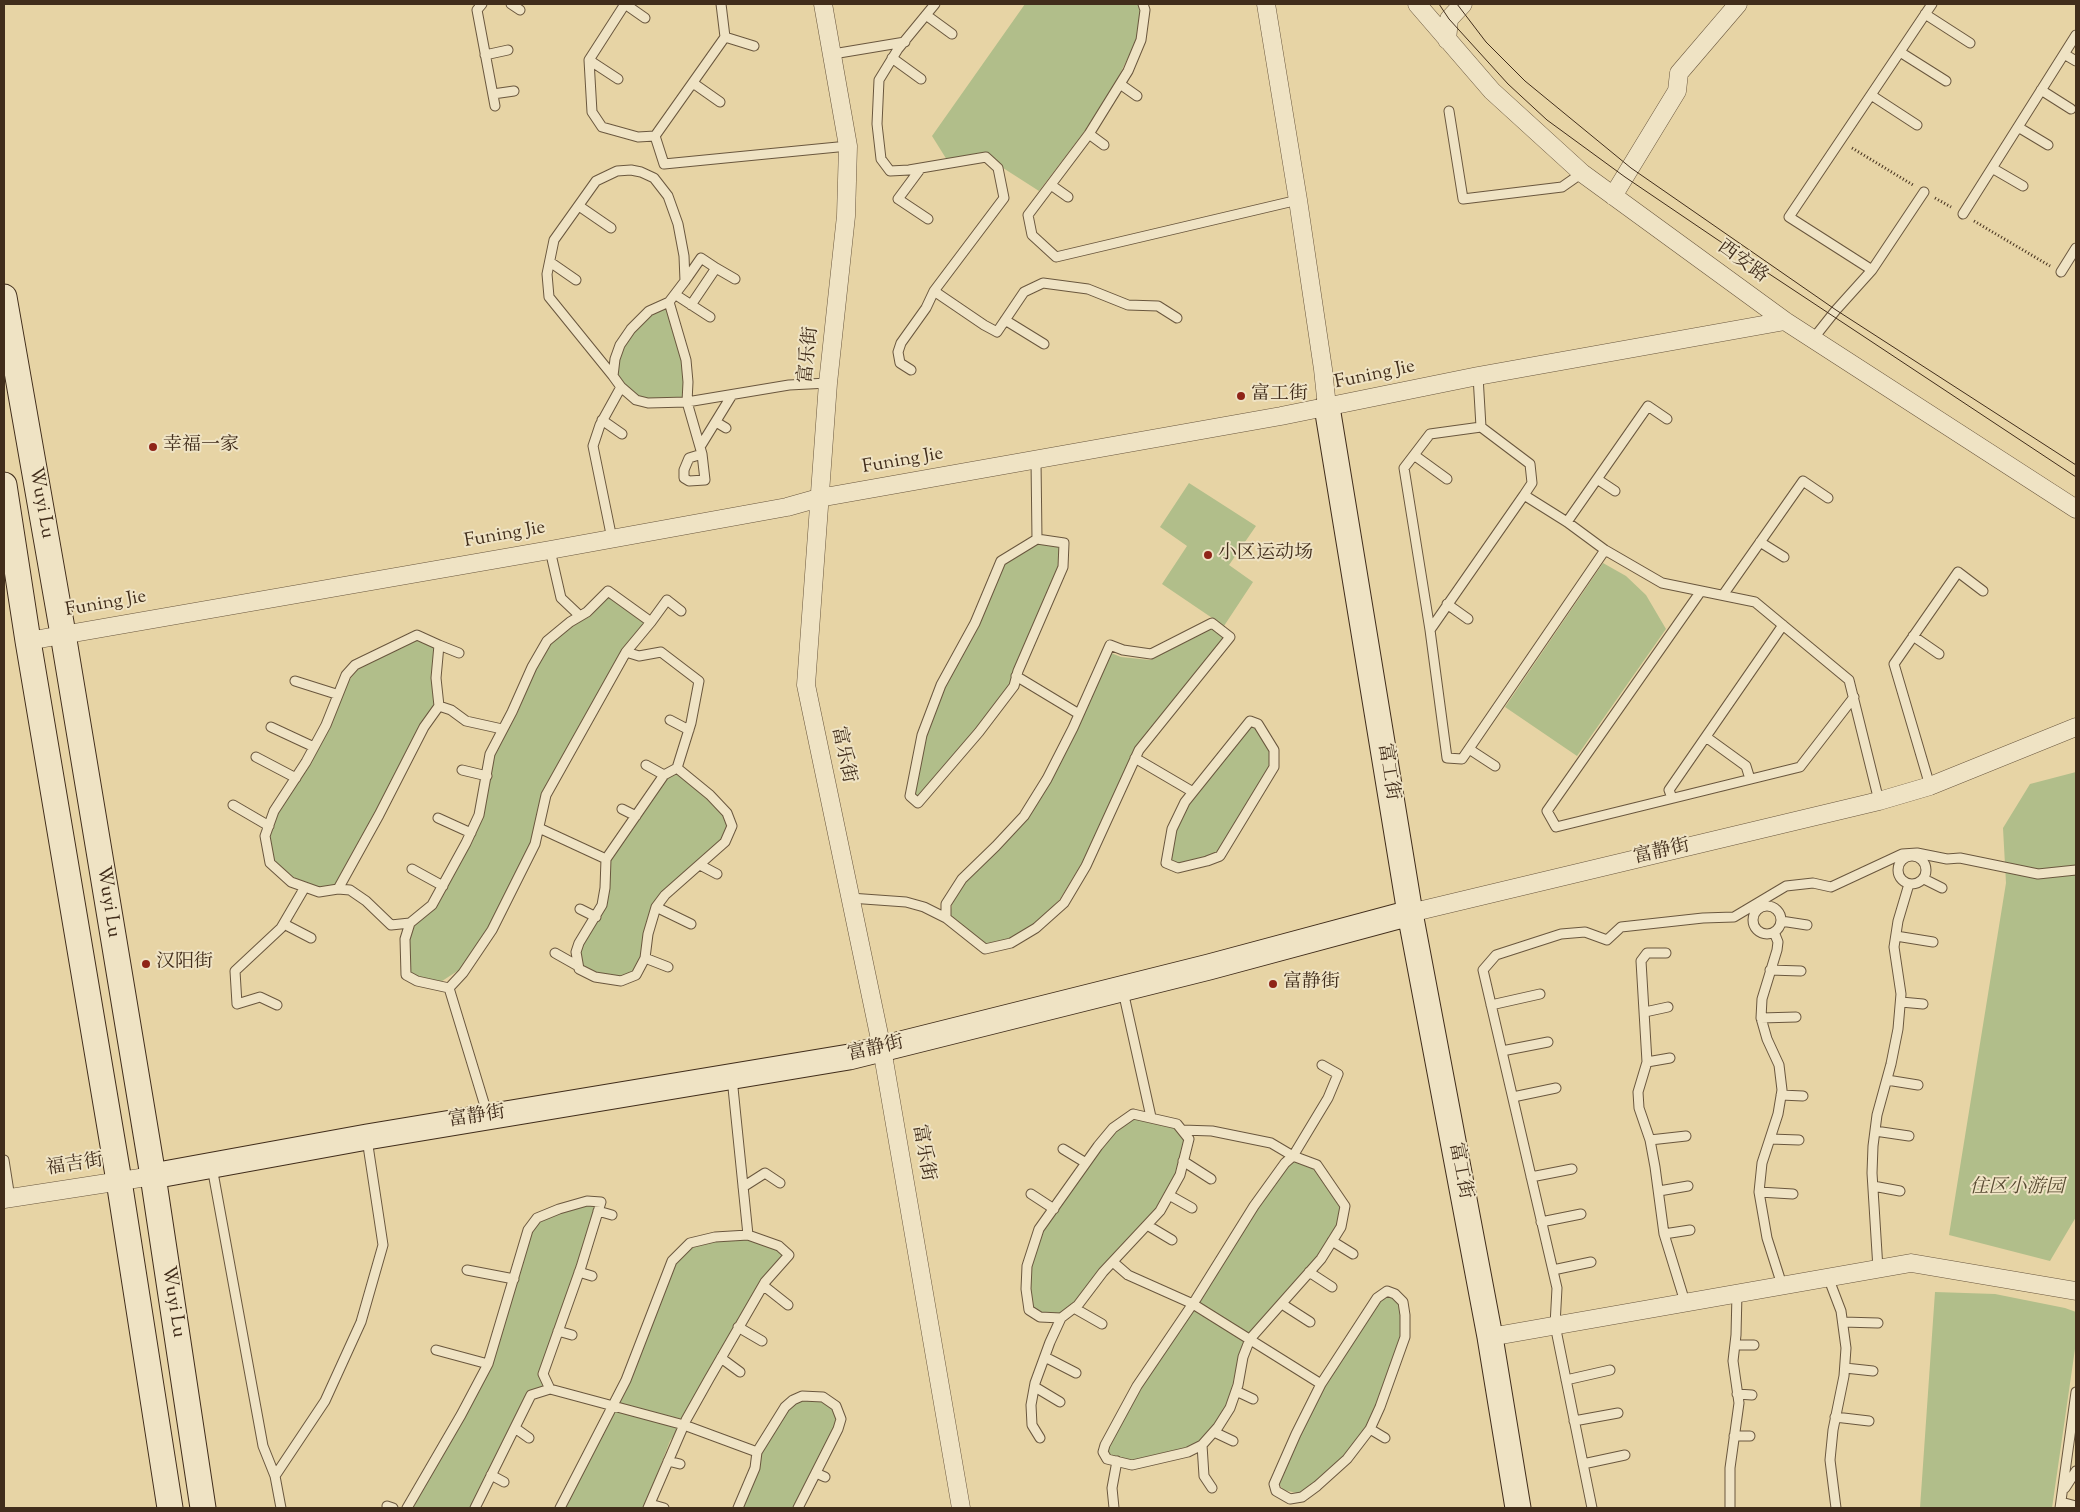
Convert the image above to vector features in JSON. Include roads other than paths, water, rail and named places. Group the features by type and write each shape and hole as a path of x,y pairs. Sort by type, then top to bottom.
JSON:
{"street":[{"name":"富乐街","path":"823,4 848,146 846,216 828,383 806,685 882,1049 961,1508"},
{"name":"富工街","path":"1266,4 1324,369 1327,407 1410,913 1490,1337 1518,1508"},
{"name":"西安路","path":"1417,4 1446,40 1492,91 1582,173 1813,339 2076,507"},
{"path":"1446,40 1449,19 1463,4"},
{"path":"1613,196 1677,91 1679,72 1738,4"},
{"name":"Wuyi Lu","path":"4,297 64,634 153,1176 203,1508"},
{"name":"Funing Jie","path":"28,641 612,539 787,507 819,498 1036,461 1327,407 1478,376 1785,320"},
{"name":"Wuyi Lu","path":"4,485 11,567 28,641 119,1181 170,1508"},
{"name":"富静街","path":"153,1176 367,1136 732,1078 849,1057 1410,913 1879,801 1930,786 2076,727"},
{"name":"福吉街","path":"7,1199 153,1176"},
{"path":"1490,1337 1911,1263 2076,1291"}],"lane":[{"path":"511,4 520,10"},
{"path":"645,18 625,4 589,60 592,112 602,127 638,137 656,136"},
{"path":"656,136 725,37 721,4"},
{"path":"911,370 900,363 898,352 901,343 926,308 934,291 1004,198 998,168 986,157 921,168 890,170 881,159 877,124 879,80 892,58 935,4"},
{"path":"1143,4 1145,10 1141,40 1120,84 1089,134 1028,215 1032,235 1056,257 1298,200"},
{"path":"1872,270 1789,217 1932,4"},
{"path":"478,6 495,106"},
{"path":"1925,14 1970,43"},
{"path":"926,15 952,34"},
{"path":"1963,214 2076,35"},
{"path":"725,37 754,46"},
{"path":"833,54 905,42"},
{"path":"485,55 508,50"},
{"path":"1900,52 1946,80"},
{"path":"2064,54 2076,61"},
{"path":"892,58 921,79"},
{"path":"589,60 618,79"},
{"path":"693,83 720,102"},
{"path":"1120,84 1137,96"},
{"path":"2041,90 2071,109"},
{"path":"493,94 514,92"},
{"path":"1871,95 1917,126"},
{"path":"1449,111 1462,199 1562,187 1582,173"},
{"path":"2018,127 2048,145"},
{"path":"1089,134 1104,145"},
{"path":"656,136 664,164 848,146"},
{"path":"921,168 898,199 928,219"},
{"path":"1992,168 2022,186"},
{"path":"687,279 678,224 668,196 654,178 631,170 617,171 596,181 554,240 547,274 549,297 621,387 636,400 648,403 687,402 789,385 828,383"},
{"path":"1051,185 1068,197"},
{"path":"1813,339 1872,270 1924,192"},
{"path":"579,206 612,228"},
{"path":"2061,272 2076,248"},
{"path":"613,376 615,359 620,345 631,329 650,311 669,302 676,295 701,258 734,279"},
{"path":"550,262 576,280"},
{"path":"691,305 716,268"},
{"path":"687,279 704,286"},
{"path":"934,291 984,325 998,332 1024,292 1042,283 1088,289 1128,304 1158,306 1177,318"},
{"path":"676,295 710,317"},
{"path":"669,302 686,360 687,402 701,451 732,395"},
{"path":"1005,320 1044,344"},
{"path":"1478,376 1481,427"},
{"path":"612,539 593,446 602,420 621,387"},
{"path":"1567,522 1648,406 1667,419"},
{"path":"602,420 622,434"},
{"path":"716,422 726,428"},
{"path":"1430,630 1532,483 1530,464 1481,427 1430,434 1404,468 1430,630 1447,758 1462,759 1470,749 1605,550"},
{"path":"1414,455 1447,479"},
{"path":"1036,461 1036,539"},
{"path":"1596,479 1615,491"},
{"path":"1723,596 1803,480 1828,498"},
{"path":"1524,495 1567,522 1605,550 1662,583 1755,602 1849,680 1879,801"},
{"path":"1036,539 1064,543 1064,567 1016,676 1014,686 979,732 918,803 910,796 922,735 941,685 975,623 1001,561 1036,539"},
{"path":"1760,542 1784,558"},
{"path":"550,550 561,598 580,616"},
{"path":"1930,786 1894,664 1958,572 1984,592"},
{"path":"459,653 418,635 355,665 346,674 336,694 326,725 296,778 274,811 265,836 270,862 291,882 319,892 338,889 350,890 361,897 391,925 410,923 432,905 479,815 490,754 512,712 532,667 547,641 587,612 608,591 651,622"},
{"path":"1701,591 1547,811 1556,827 1800,767 1854,697"},
{"path":"449,988 463,973 492,930 535,844 546,795 626,652 667,600 681,611"},
{"path":"1448,604 1468,619"},
{"path":"850,898 906,902 924,907 946,918 985,949 1011,943 1036,928 1064,903 1092,856 1139,750 1230,637 1212,623 1151,654 1122,650 1110,645 1047,779 1024,816 962,879 946,904 946,918"},
{"path":"1672,798 1669,790 1783,625"},
{"path":"1913,636 1939,654"},
{"path":"338,889 379,815 424,727 438,706 436,678 439,645"},
{"path":"578,966 576,952 578,943 602,905 606,860 664,774 677,768 689,730 699,681 661,652 639,656 626,652"},
{"path":"1016,676 1079,714"},
{"path":"295,680 336,694"},
{"path":"438,706 451,710 466,721 502,729"},
{"path":"670,720 689,730"},
{"path":"1250,721 1258,724 1274,750 1274,767 1266,787 1220,856 1178,868 1166,863 1172,829 1185,802 1193,792 1250,721"},
{"path":"271,727 314,747"},
{"path":"1706,736 1746,766 1750,779"},
{"path":"1470,749 1495,766"},
{"path":"256,757 296,778"},
{"path":"1135,758 1193,792"},
{"path":"646,765 664,774"},
{"path":"555,953 595,977 621,981 636,975 645,958 648,934 656,907 665,895 725,842 732,826 727,813 710,795 677,768"},
{"path":"462,770 487,776"},
{"path":"232,805 269,826"},
{"path":"622,810 636,816"},
{"path":"438,818 470,833"},
{"path":"539,828 606,860"},
{"path":"1232,837 1240,841"},
{"path":"1592,1508 1555,1325 1557,1288 1483,970 1496,955 1561,934 1585,932 1607,940 1621,927 1703,918 1734,917 1786,886 1813,883 1830,887 1902,854 1917,853 1947,859 1960,858 2038,874 2076,870"},
{"path":"1907,857 1918,857 1925,864 1924,880 1919,883 1909,884 1900,879 1898,873 1900,864 1907,857"},
{"path":"700,865 717,874"},
{"path":"412,870 443,886"},
{"path":"1924,880 1942,888"},
{"path":"1878,1269 1873,1186 1873,1146 1877,1115 1898,1029 1901,994 1894,947 1898,921 1909,884"},
{"path":"276,1005 260,997 237,1004 235,971 284,924 305,887"},
{"path":"1766,905 1774,906 1780,913 1781,921 1779,929 1764,934 1755,928 1753,922 1755,914 1766,905"},
{"path":"656,907 691,924"},
{"path":"580,909 596,917"},
{"path":"1781,921 1807,925"},
{"path":"410,923 405,939 406,975 417,981 449,988"},
{"path":"284,924 311,938"},
{"path":"1774,932 1778,942 1777,950 1762,999 1761,1018 1767,1038 1779,1065 1782,1090 1762,1163 1759,1192 1767,1238 1782,1285"},
{"path":"1896,936 1933,942"},
{"path":"1666,954 1647,953 1641,961 1647,1062 1638,1092 1639,1108 1650,1140 1664,1234 1685,1302"},
{"path":"645,958 668,967"},
{"path":"1770,970 1802,971"},
{"path":"449,988 488,1116"},
{"path":"1122,988 1151,1117"},
{"path":"1492,1005 1540,994"},
{"path":"1900,1002 1923,1004"},
{"path":"1645,1012 1668,1007"},
{"path":"1761,1018 1796,1017"},
{"path":"1502,1051 1548,1042"},
{"path":"1647,1062 1670,1058"},
{"path":"1182,1130 1212,1131 1271,1143 1293,1156 1317,1165 1345,1206 1341,1227 1310,1272 1250,1339 1243,1357 1236,1391 1230,1408 1214,1432 1202,1445 1188,1452 1132,1465 1107,1459 1103,1452 1105,1445 1137,1386 1193,1304 1254,1206 1285,1163 1293,1156 1328,1098 1338,1074 1322,1065"},
{"path":"732,1078 748,1235"},
{"path":"1887,1080 1918,1085"},
{"path":"1513,1097 1556,1088"},
{"path":"1781,1095 1803,1096"},
{"path":"1040,1438 1032,1425 1030,1405 1034,1387 1061,1318 1074,1308 1160,1210 1169,1195 1180,1175 1189,1139 1177,1124 1133,1114 1113,1128 1039,1229 1027,1266 1026,1290 1029,1310 1040,1317 1061,1318"},
{"path":"1875,1131 1909,1136"},
{"path":"275,1476 326,1401 361,1322 383,1245 367,1136"},
{"path":"1650,1140 1686,1136"},
{"path":"1770,1139 1799,1140"},
{"path":"1063,1149 1086,1163"},
{"path":"4,1160 7,1199"},
{"path":"1183,1161 1211,1179"},
{"path":"212,1165 262,1437 275,1476 281,1508"},
{"path":"1531,1177 1572,1169"},
{"path":"743,1187 765,1174 780,1183"},
{"path":"1659,1191 1688,1186"},
{"path":"1873,1186 1900,1191"},
{"path":"1759,1192 1793,1194"},
{"path":"1032,1194 1054,1209"},
{"path":"1169,1195 1192,1208"},
{"path":"407,1508 462,1415 488,1364 528,1230 537,1218 559,1209 587,1200 601,1202 579,1272 543,1374 550,1389"},
{"path":"598,1211 612,1215"},
{"path":"1542,1222 1581,1214"},
{"path":"1146,1225 1172,1240"},
{"path":"1664,1234 1690,1230"},
{"path":"560,1508 626,1380 672,1261 690,1243 715,1238 748,1235 779,1246 789,1255 764,1286 738,1326 684,1425 668,1461 649,1506 664,1508"},
{"path":"1332,1241 1353,1254"},
{"path":"1113,1262 1128,1275 1193,1304 1321,1384"},
{"path":"1553,1270 1591,1262"},
{"path":"467,1270 514,1279"},
{"path":"579,1272 592,1276"},
{"path":"1310,1272 1332,1287"},
{"path":"1828,1277 1841,1311 1846,1348 1845,1368 1835,1417 1830,1460 1836,1508"},
{"path":"764,1286 788,1305"},
{"path":"1387,1291 1395,1294 1402,1302 1405,1315 1405,1337 1380,1407 1370,1429 1347,1459 1317,1486 1302,1497 1290,1499 1276,1491 1274,1484 1321,1384 1377,1298 1387,1291"},
{"path":"1730,1508 1730,1468 1738,1403 1733,1361 1736,1345 1737,1293"},
{"path":"1282,1304 1310,1322"},
{"path":"1074,1308 1102,1324"},
{"path":"1843,1322 1878,1323"},
{"path":"738,1326 762,1340"},
{"path":"558,1331 572,1335"},
{"path":"1736,1345 1754,1345"},
{"path":"436,1350 488,1364"},
{"path":"1045,1357 1076,1374"},
{"path":"720,1358 740,1372"},
{"path":"1845,1368 1873,1371"},
{"path":"1566,1380 1610,1370"},
{"path":"1034,1387 1060,1402"},
{"path":"475,1508 531,1395 550,1389 684,1425 757,1452"},
{"path":"1236,1391 1253,1399"},
{"path":"2076,1392 2061,1505 2076,1506"},
{"path":"1737,1394 1752,1395"},
{"path":"738,1508 755,1468 757,1452 785,1407 793,1400 802,1396 823,1397 836,1406 840,1419 838,1429 798,1508"},
{"path":"1574,1421 1618,1412"},
{"path":"1835,1417 1869,1421"},
{"path":"515,1428 529,1438"},
{"path":"1370,1429 1386,1438"},
{"path":"1214,1432 1234,1441"},
{"path":"1734,1436 1750,1436"},
{"path":"1202,1445 1204,1476 1212,1488"},
{"path":"1583,1464 1625,1455"},
{"path":"668,1461 680,1464"},
{"path":"1114,1508 1112,1488 1117,1461"},
{"path":"2063,1490 2076,1471"},
{"path":"816,1472 825,1477"},
{"path":"491,1475 504,1482"}],"tram line":[{"path":"1439,4 1449,19 1508,84 1547,120 1625,177 1715,238 2076,477"},
{"path":"1457,4 1486,42 1525,81 1631,168 1836,310 2076,465"}],"place":[{"name":"富工街","path":"1241,396"},
{"name":"幸福一家","path":"153,447"},
{"name":"小区运动场","path":"1208,555"},
{"name":"汉阳街","path":"146,964"},
{"name":"富静街","path":"1273,984"}],"park label":[{"name":"住区小游园","path":"2017,1189"}]}
